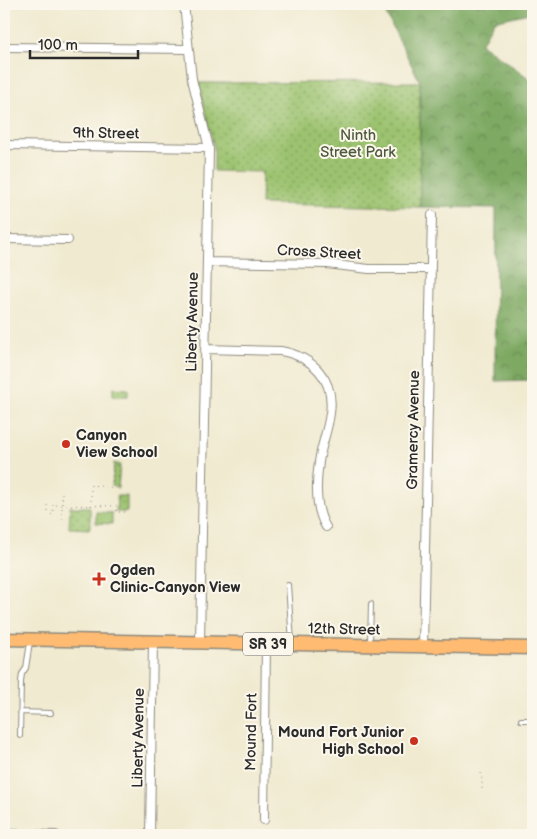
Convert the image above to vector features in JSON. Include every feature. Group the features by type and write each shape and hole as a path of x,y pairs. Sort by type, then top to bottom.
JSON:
{"main road":[{"name":"12th Street","path":"4,639 533,648"}],"street":[{"name":"Liberty Avenue","path":"184,4 192,79 209,148 200,642"},
{"path":"4,47 189,49"},
{"name":"9th Street","path":"4,145 209,148"},
{"name":"Gramercy Avenue","path":"423,646 429,269 432,215"},
{"path":"4,239 68,240"},
{"name":"Cross Street","path":"207,262 327,264 369,269 429,269"},
{"path":"205,349 281,351 291,353 313,364 324,377 330,399 330,412 319,461 318,479 319,513 326,527"},
{"name":"Liberty Avenue","path":"150,835 153,642"},
{"name":"Mound Fort","path":"264,820 266,644"},
{"path":"4,834 56,835"}],"lane":[{"path":"288,585 292,644"},
{"path":"370,645 371,604"},
{"path":"20,736 21,681 22,674 26,668 30,640"},
{"path":"20,712 51,713"},
{"path":"521,720 533,720"}],"path":[{"path":"91,506 91,485 118,488 119,464 113,464 112,486"},
{"path":"62,492 62,520"},
{"path":"47,505 47,515"},
{"path":"52,515 53,505"},
{"path":"56,505 116,506 116,512 127,512"},
{"path":"480,773 482,789"}],"green space":[{"path":"381,4 533,4 533,12 494,21 481,44 533,81 533,380 495,381 496,208 420,207 420,82"},
{"name":"Ninth Street Park","path":"420,82 420,207 261,204 262,172 214,171 214,147 198,83"},
{"path":"113,388 128,389 128,396 113,396"},
{"path":"114,463 120,465 118,488 112,486"},
{"path":"117,496 127,496 127,512 116,512"},
{"path":"70,507 90,507 90,529 69,528"},
{"path":"96,512 112,513 112,524 96,523"}],"place":[{"name":"Canyon View School","path":"66,444"},
{"name":"Ogden Clinic-Canyon View","path":"99,579"},
{"name":"Mound Fort Junior High School","path":"414,741"}]}
